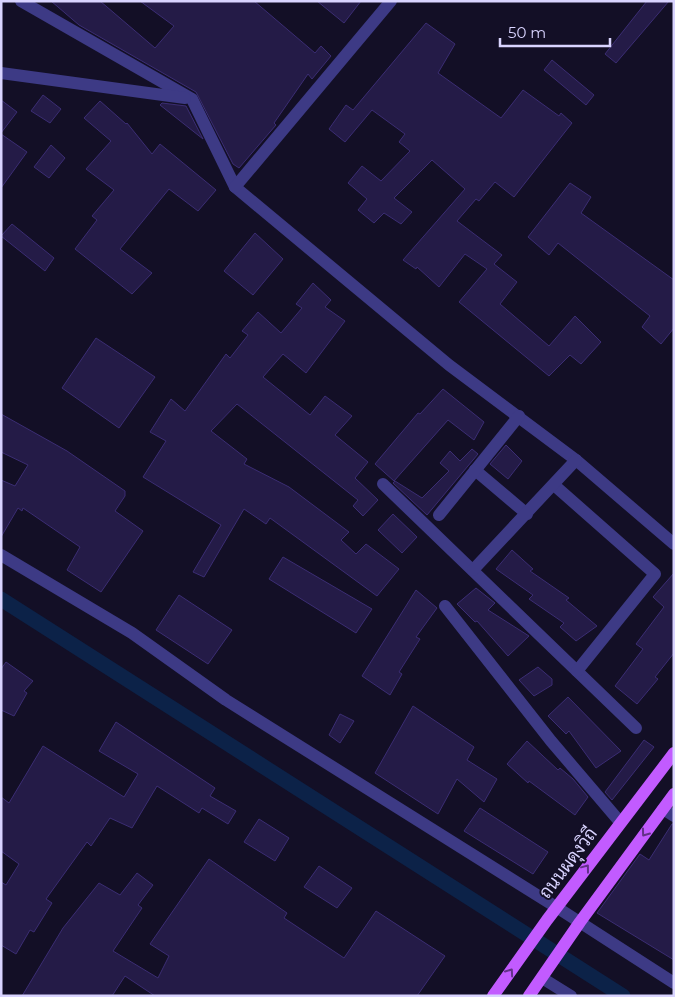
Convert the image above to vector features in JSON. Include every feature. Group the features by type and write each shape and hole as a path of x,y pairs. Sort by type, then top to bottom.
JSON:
{"main road":[{"name":"ถนนผดุงวิถี","path":"493,996 526,948 674,753"},
{"path":"529,996 580,922 674,794"}],"street":[{"path":"21,1 192,99 235,187 449,365 576,460 674,544"},
{"path":"235,187 390,1"},
{"path":"1,73 192,99"},
{"path":"439,516 519,416"},
{"path":"473,570 576,460"},
{"path":"475,470 526,514"},
{"path":"383,484 636,728"},
{"path":"554,485 655,574 578,671"},
{"path":"1,555 132,633 226,700 557,907 674,983"},
{"path":"445,606 551,741 620,822"},
{"path":"663,809 674,816"},
{"path":"542,978 571,996"}],"building":[{"path":"51,1 100,1 155,48 174,26 140,1 254,1 315,53 321,46 331,56 312,79 308,74 274,123 276,125 239,168 233,164 196,92 79,25"},
{"path":"317,1 361,1 344,23"},
{"path":"647,1 669,1 616,63 605,54"},
{"path":"426,23 455,44 438,73 501,118 523,90 559,116 561,113 572,123 514,197 495,182 479,201 476,199 457,221 502,255 494,264 517,282 500,304 549,346 575,316 601,342 581,364 570,355 549,376 459,302 487,269 465,254 439,287 417,267 416,269 403,260 465,189 432,160 394,198 412,212 401,224 384,213 374,223 358,210 367,199 348,183 362,166 381,181 410,151 399,142 405,134 372,110 345,142 329,129 346,105 353,110"},
{"path":"552,60 594,95 586,105 544,70"},
{"path":"43,95 61,109 50,123 31,111"},
{"path":"1,100 17,112 1,133"},
{"path":"100,101 127,123 152,154 160,144 216,190 198,211 169,189 120,249 152,273 132,294 75,249 97,220 92,216 114,190 86,169 111,141 84,118"},
{"path":"162,103 186,106 203,139 160,105"},
{"path":"1,134 27,152 1,188"},
{"path":"51,145 65,158 49,178 34,167"},
{"path":"570,183 591,197 581,213 674,280 674,328 661,344 642,327 650,316 558,243 549,255 528,237"},
{"path":"12,224 54,258 45,271 1,236"},
{"path":"255,233 283,259 253,295 224,271"},
{"path":"313,283 331,300 325,307 345,321 306,373 283,354 263,377 310,415 325,396 352,416 335,435 368,462 355,478 378,500 363,516 353,506 358,500 237,404 211,431 247,459 244,464 289,487 349,532 341,540 356,554 366,544 399,569 377,596 270,518 266,524 244,509 204,577 193,572 221,525 143,477 166,441 150,432 171,399 185,411 226,354 230,358 248,335 242,331 258,312 281,333 302,308 296,304"},
{"path":"96,338 155,377 119,428 62,388"},
{"path":"443,389 484,422 474,440 448,420 394,481 375,464 418,413 420,414"},
{"path":"1,414 67,451 125,491 125,496 115,511 143,531 101,592 67,570 80,547 23,508 22,511 18,508 1,537 1,480 15,486 28,465 1,452"},
{"path":"506,445 522,461 508,479 490,464"},
{"path":"472,449 478,454 427,515 393,483 395,481 422,498 449,471 440,463 450,451 460,461"},
{"path":"393,514 417,537 402,553 378,530"},
{"path":"512,550 533,569 530,571 569,598 566,600 597,626 576,641 560,627 564,623 529,599 533,595 496,569"},
{"path":"283,557 372,609 356,633 269,579"},
{"path":"674,573 674,653 655,677 658,679 637,704 615,686 643,649 636,644 664,607 653,597"},
{"path":"476,588 495,603 488,610 529,636 508,656 477,621 475,622 457,604"},
{"path":"416,590 437,608 416,637 420,639 399,672 402,674 390,695 362,676"},
{"path":"179,595 232,630 208,664 156,630"},
{"path":"6,662 33,681 24,691 27,693 14,716 1,710 1,669"},
{"path":"538,667 552,679 552,685 534,696 519,680"},
{"path":"568,697 621,751 596,768 569,731 566,734 548,716"},
{"path":"413,706 474,747 467,760 497,779 484,802 457,779 438,814 375,773"},
{"path":"340,714 354,721 340,743 329,735"},
{"path":"116,722 215,788 210,796 236,811 228,824 202,808 199,813 157,786 132,828 110,818 91,846 87,842 46,899 52,903 34,932 30,930 16,954 1,945 1,882 6,885 19,864 1,851 1,797 9,803 43,746 124,797 138,774 99,751"},
{"path":"644,740 654,747 612,800 605,792"},
{"path":"527,741 558,770 560,768 573,779 588,797 575,815 529,781 528,783 507,764"},
{"path":"480,808 548,852 533,874 464,831"},
{"path":"259,819 289,838 275,861 244,842"},
{"path":"672,824 674,824 674,960 597,913 640,854 649,860"},
{"path":"209,859 287,913 284,918 344,958 376,911 445,956 417,996 155,996 125,976 112,996 22,996 63,928 99,883 120,895 137,873 153,885 138,905 142,908 113,951 158,978 169,956 150,944"},
{"path":"319,866 352,888 337,908 304,887"}],"waterway":[{"path":"1,599 623,996"}]}
